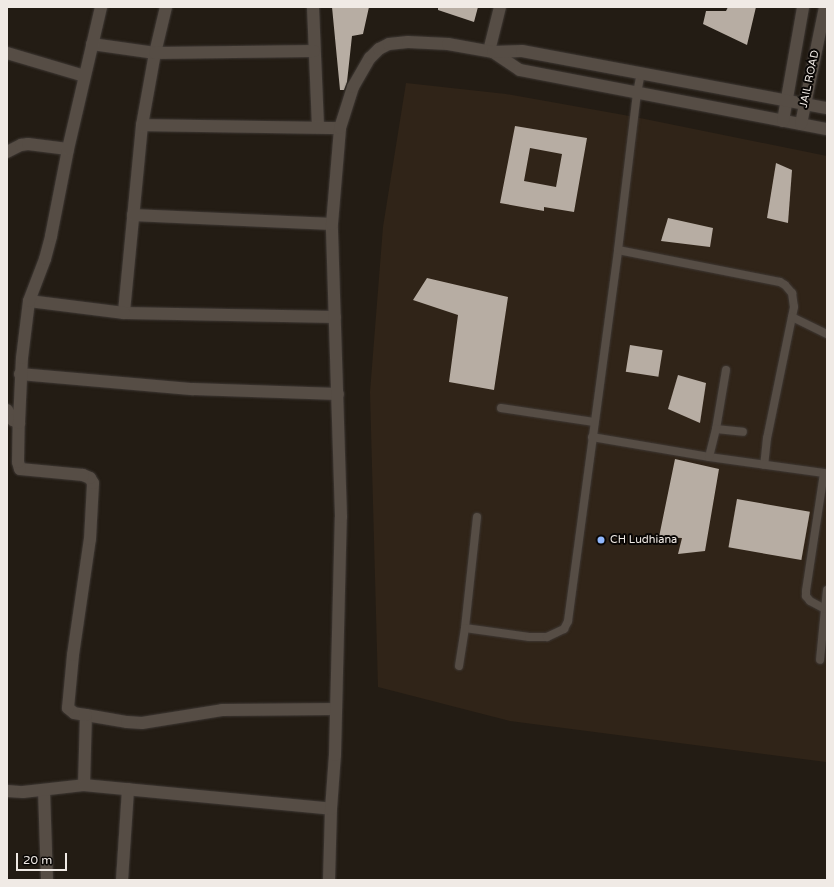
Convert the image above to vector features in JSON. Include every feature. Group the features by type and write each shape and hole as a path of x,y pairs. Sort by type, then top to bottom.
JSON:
{"street":[{"path":"101,7 84,76 48,247 28,301 20,374 18,462 20,469 83,475 90,478 93,483 90,539 73,655 68,708 74,713 142,723 222,710 336,709"},
{"path":"124,313 142,125 155,53 166,7"},
{"path":"313,7 318,127"},
{"path":"491,51 500,7"},
{"name":"JAIL ROAD","path":"783,120 803,7"},
{"name":"JAIL ROAD","path":"800,124 825,7"},
{"path":"329,880 331,809 335,756 341,517 332,224 340,128 353,87 370,58 379,49 389,44 408,42 448,44 491,51 522,51 827,108"},
{"path":"92,44 155,53 314,51"},
{"path":"491,51 520,70 827,129"},
{"path":"7,53 84,76"},
{"path":"142,125 340,128"},
{"path":"7,152 21,145 28,144 68,149"},
{"path":"133,215 332,224"},
{"path":"28,301 124,313 335,317"},
{"path":"20,374 193,389 338,394"},
{"path":"7,410 13,420 19,422"},
{"path":"84,786 86,715"},
{"path":"7,791 23,792 84,786 331,809"},
{"path":"122,880 128,789"},
{"path":"44,790 46,880"}],"lane":[{"path":"465,628 535,637 547,637 564,629 568,621 618,250 637,93 641,73"},
{"path":"618,250 780,282 792,293 794,303 792,317 767,438 764,465"},
{"path":"792,317 827,334"},
{"path":"709,458 716,429 726,370"},
{"path":"501,408 594,422"},
{"path":"716,429 743,432"},
{"path":"592,437 709,458 825,474 806,591 806,596 810,600 825,609"},
{"path":"459,666 465,628 477,517"},
{"path":"820,660 827,590"}],"shaded area":[{"name":"CH Ludhiana","path":"406,83 506,94 635,117 827,156 826,762 510,721 378,687 370,392 383,227"}],"building":[{"path":"332,7 369,7 363,34 352,36 347,82 344,90 340,90"},
{"path":"438,7 478,7 474,22 438,10"},
{"path":"728,7 756,7 747,45 703,24 706,11 726,11"},
{"path":"515,126 587,138 574,212 544,207 544,211 500,203","holes":["530,148 562,154 556,187 524,181"]},
{"path":"776,163 792,170 788,223 767,218"},
{"path":"668,218 713,228 710,247 661,241"},
{"path":"427,278 508,297 494,390 449,382 458,315 413,300"},
{"path":"630,345 663,350 658,377 626,372"},
{"path":"678,375 706,383 700,423 668,409"},
{"path":"675,459 719,469 705,551 678,554 682,538 659,537"},
{"path":"737,499 810,512 801,560 728,547"}],"place":[{"name":"CH Ludhiana","path":"601,540"}]}
